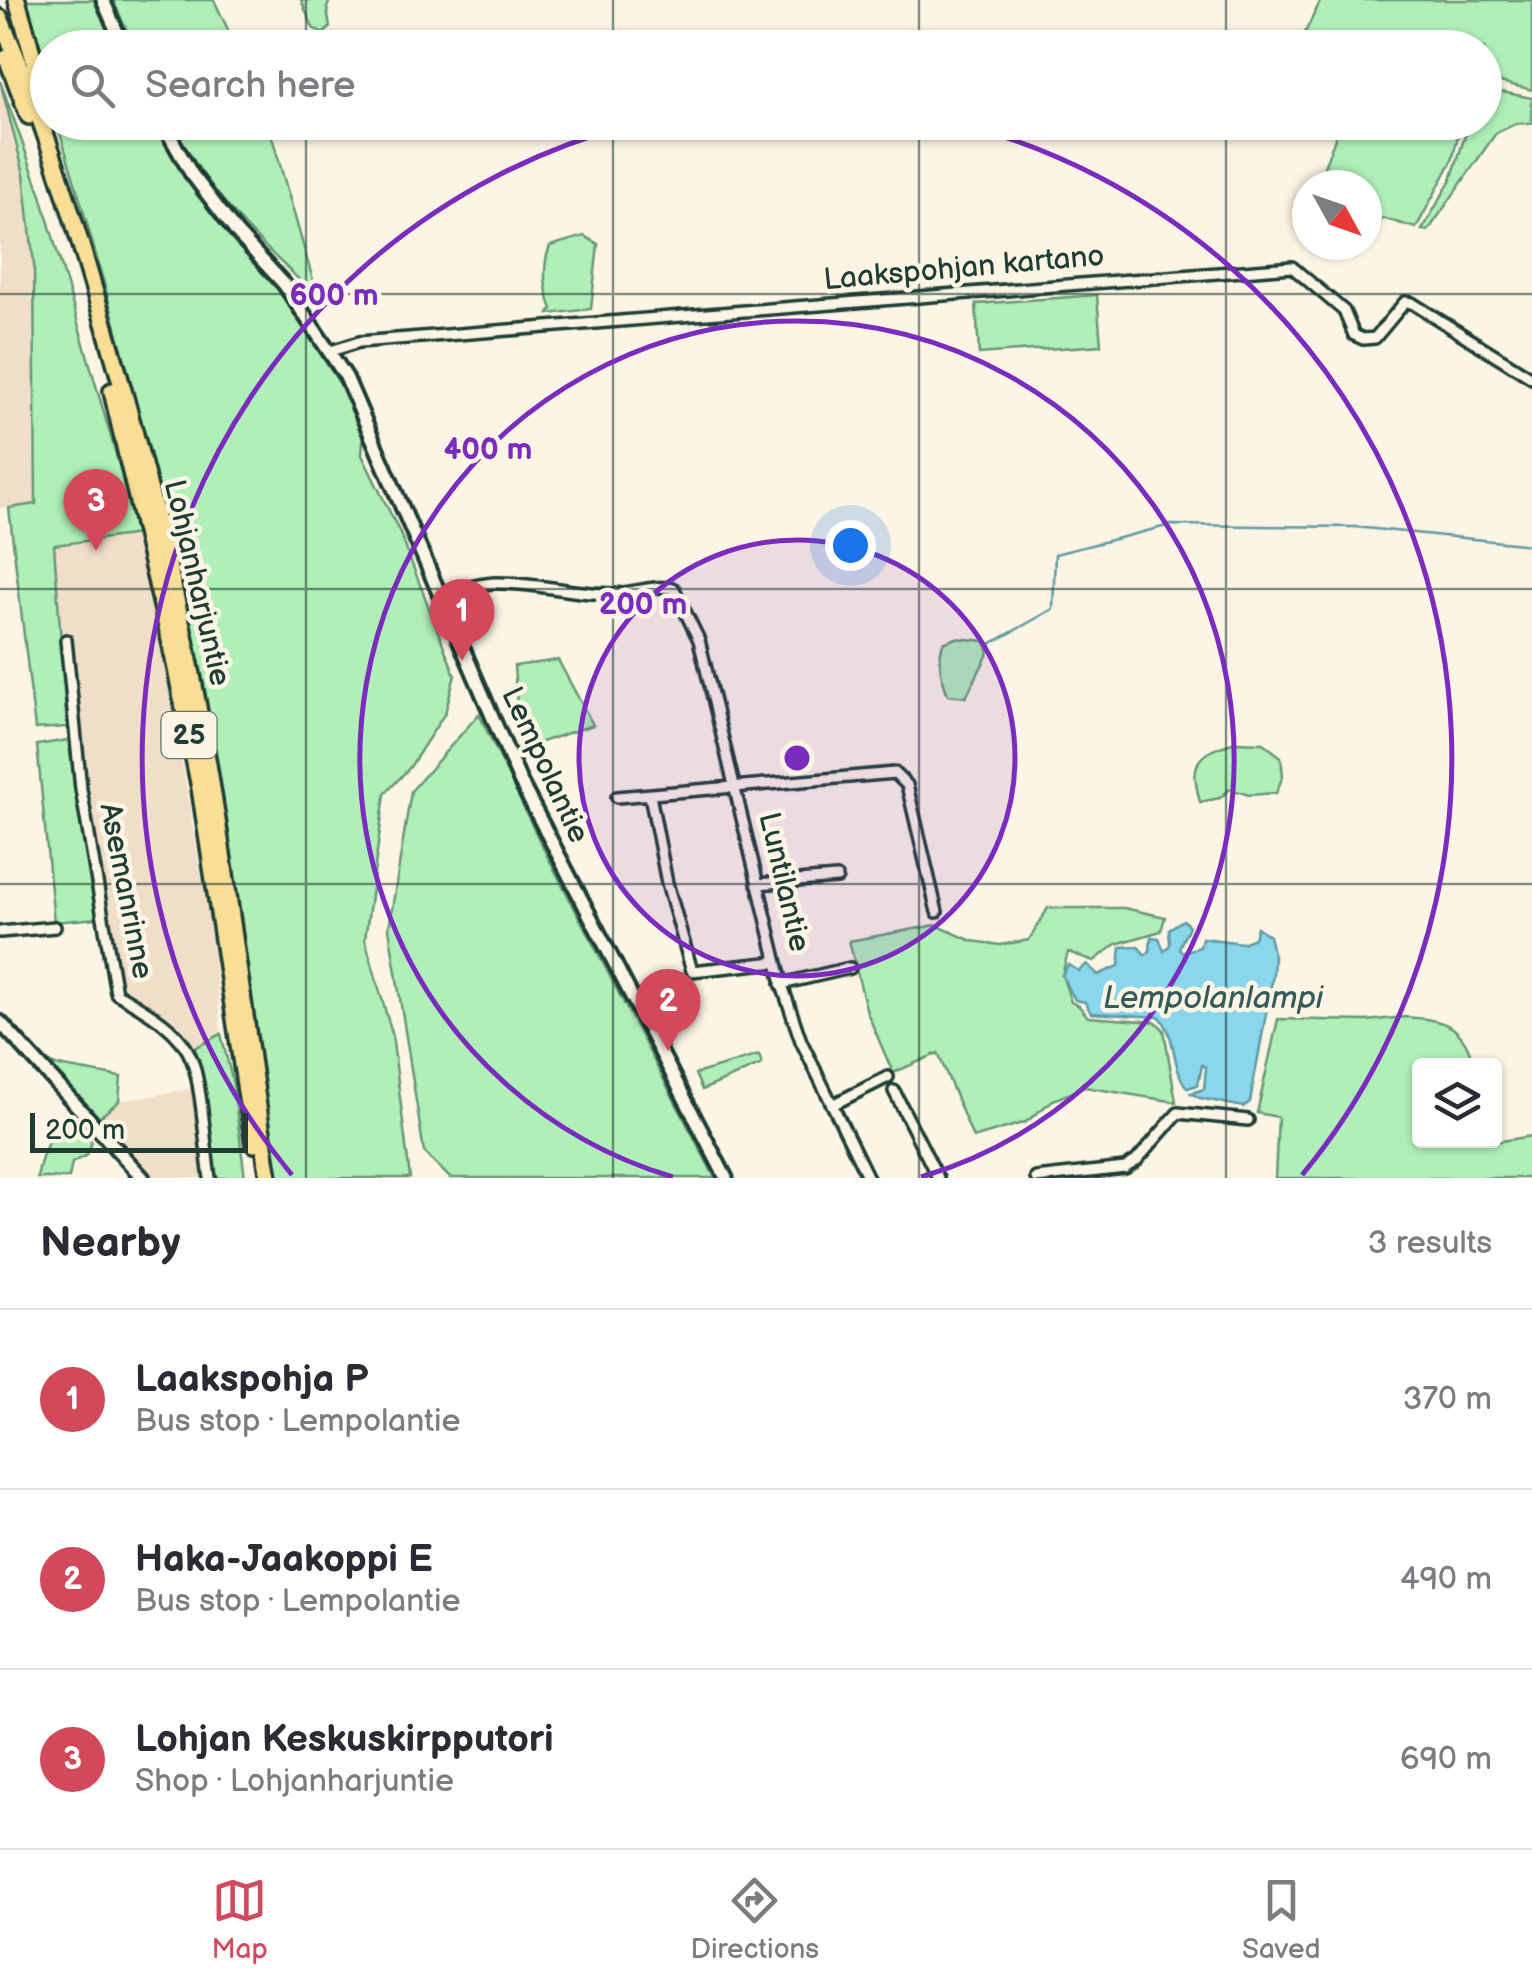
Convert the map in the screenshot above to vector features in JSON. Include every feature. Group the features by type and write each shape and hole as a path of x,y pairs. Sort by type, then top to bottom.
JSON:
{"highway":[{"path":"17,0 30,46"},
{"name":"Lohjanharjuntie","path":"0,18 30,87"},
{"name":"Lohjanharjuntie","path":"0,40 30,121"},
{"name":"Lohjanharjuntie","path":"37,140 96,327 172,644 200,788 259,1178"},
{"name":"Lohjanharjuntie","path":"48,140 114,354 185,639 211,786 269,1178"},
{"path":"56,140 68,182 70,207"}],"street":[{"path":"102,0 116,30"},
{"name":"Lempolantie","path":"172,140 190,174 284,284 331,351 369,426 520,781 726,1178"},
{"name":"Laakspohjan kartano","path":"331,351 359,342 1292,267 1344,311 1354,334 1362,339 1375,338 1405,302 1412,303 1532,378"},
{"name":"Luntilantie","path":"439,594 489,583 579,594 620,594 662,586 674,589 699,640 782,984 801,1041 868,1178"},
{"name":"Asemanrinne","path":"66,640 81,790 116,993 162,1023 192,1061 210,1178"},
{"path":"616,796 896,773 907,784 937,912"},
{"path":"650,795 667,883 692,971 776,962"},
{"path":"757,884 838,878"},
{"path":"0,932 54,927"},
{"path":"782,984 850,968"},
{"path":"0,1022 143,1178"},
{"path":"832,1106 888,1077"},
{"path":"894,1091 938,1178"},
{"path":"1036,1178 1127,1173 1178,1113 1248,1120"}],"shaded area":[{"path":"0,80 24,174 34,265 36,504 0,508"},
{"path":"139,534 215,959 221,1034 191,1050 166,1022 128,993 120,978 61,657 54,545"},
{"path":"191,1089 206,1178 151,1178 95,1121 119,1101"}],"green space":[{"path":"21,0 96,0 109,30 30,30"},
{"path":"113,0 214,0 228,30 126,30"},
{"path":"301,0 330,0 330,28 313,28"},
{"path":"1321,0 1532,0 1532,90 1502,82 1502,30 1306,30"},
{"path":"0,81 40,192 139,534 54,545 67,727 35,729 9,508 36,504 34,265 24,174"},
{"path":"1502,92 1532,98 1532,123 1517,123 1502,130"},
{"path":"62,140 165,140 196,194 275,285 344,390 363,439 362,455 400,533 455,675 445,713 410,767 385,794 365,939 392,1034 410,1178 276,1178 235,884 201,692 160,501"},
{"path":"181,140 273,140 313,280 307,287 232,211"},
{"path":"1334,140 1457,140 1452,161 1416,228 1382,218 1382,170 1323,170"},
{"path":"1464,140 1491,140 1428,231 1422,230 1451,180"},
{"path":"584,236 598,244 591,309 549,314 552,309 545,269 550,246"},
{"path":"1097,295 1101,345 979,354 976,304"},
{"path":"956,638 985,641 989,652 966,697 948,695 943,682 943,643"},
{"path":"558,660 593,725 535,744 517,706 514,666"},
{"path":"479,714 541,844 715,1178 450,1178 424,1152 389,928 411,791"},
{"path":"68,740 98,918 54,922 37,745"},
{"path":"1236,742 1263,743 1281,757 1283,776 1276,793 1249,795 1230,789 1220,798 1200,802 1196,777 1199,761 1212,750"},
{"path":"1048,908 1124,908 1165,917 1161,931 1116,944 1094,961 1068,952 1062,975 1071,1002 1088,1017 1156,1022 1164,1030 1176,1102 1085,1087 1053,1100 1026,1122 973,1138 938,1053 893,1073 867,1012 849,941 936,925 972,941 1000,945 1029,940"},
{"path":"1405,1017 1441,1022 1458,1032 1469,1051 1472,1058 1412,1058 1412,1148 1502,1148 1502,1141 1532,1136 1532,1178 1275,1178 1278,1117 1257,1113 1278,1019 1366,1021"},
{"path":"221,1034 233,1084 245,1178 217,1178 196,1059 191,1050"},
{"path":"759,1055 762,1064 702,1090 695,1074"},
{"path":"40,1059 121,1077 119,1101 95,1121"},
{"path":"69,1118 92,1142 87,1155 72,1163 69,1178 37,1178 47,1145"}],"water":[{"name":"Lempolanlampi","path":"1183,920 1189,926 1179,948 1182,952 1200,947 1202,938 1242,943 1254,938 1257,927 1269,936 1273,975 1250,1102 1243,1107 1191,1093 1204,1089 1206,1067 1202,1065 1198,1085 1187,1088 1160,1017 1091,1013 1085,1002 1075,1000 1062,975 1068,965 1079,971 1087,964 1098,975 1119,966 1121,947 1138,946 1145,955 1150,951 1151,937 1159,938 1164,951 1170,945 1169,929"}],"waterway":[{"path":"987,646 1053,609 1055,554 1171,525 1355,527 1532,545"}],"place":[{"name":"Lohjan Keskuskirpputori","path":"96,551"},
{"name":"Laakspohja P","path":"462,661"},
{"name":"Haka-Jaakoppi E","path":"668,1051"}]}
